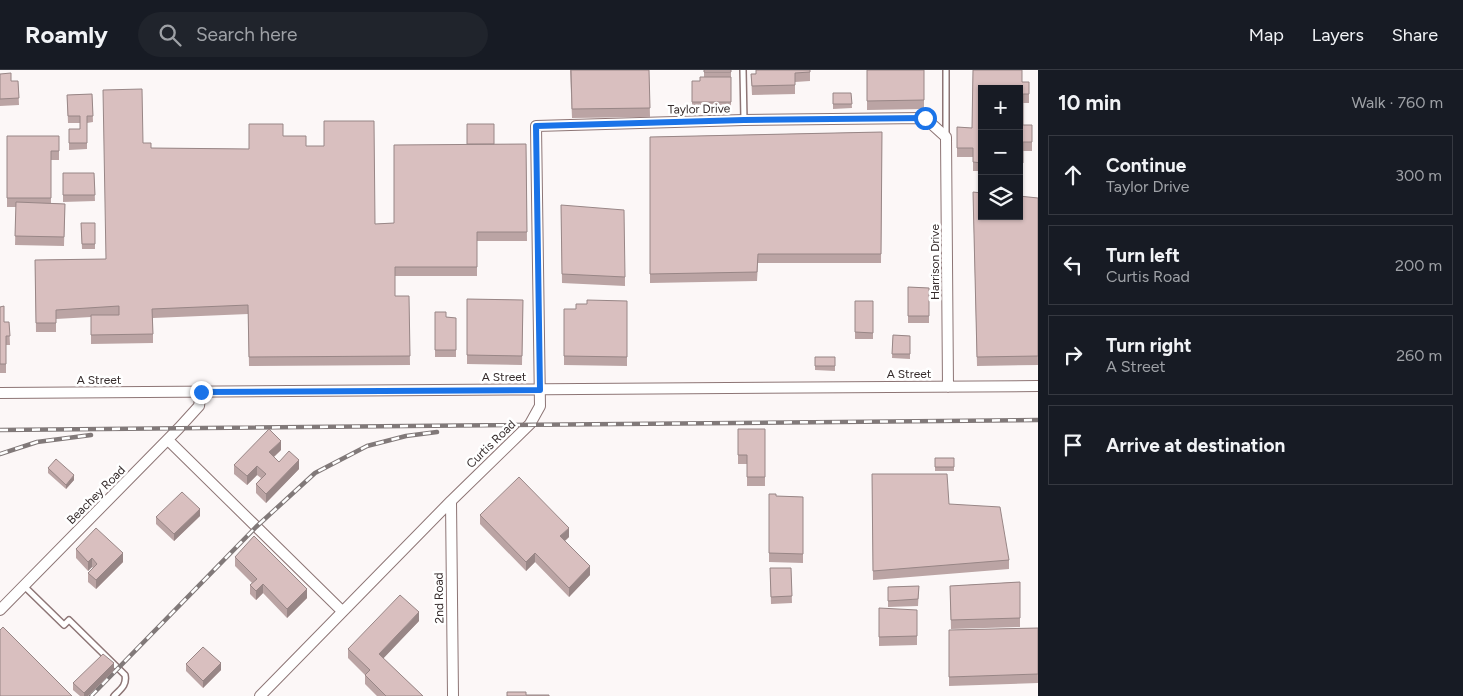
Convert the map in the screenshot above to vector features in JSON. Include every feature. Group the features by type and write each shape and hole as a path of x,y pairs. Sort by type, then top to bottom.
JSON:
{"street":[{"name":"Taylor Drive","path":"536,126 744,120 925,118 946,137"},
{"name":"Curtis Road","path":"260,696 451,501 530,424 540,406 536,126"},
{"name":"Harrison Drive","path":"946,137 948,387"},
{"name":"A Street","path":"0,394 1038,386"},
{"name":"Beachey Road","path":"0,610 168,440 199,406 201,392"},
{"path":"168,440 342,611"},
{"name":"2nd Road","path":"451,501 453,696"}],"lane":[{"path":"743,70 744,120"},
{"path":"946,70 946,137"},
{"path":"24,586 64,625 69,620 125,675 124,686 114,696"}],"building":[{"path":"571,70 649,70 650,108 572,109"},
{"path":"704,70 731,70 731,72 704,72"},
{"path":"756,70 810,70 810,72 795,73 795,85 752,86 751,74 756,74"},
{"path":"867,70 924,70 924,100 867,101"},
{"path":"973,70 1022,70 1022,82 1029,82 1029,94 1023,94 1023,85 978,85 978,163 973,162 973,148 957,148 957,127 972,128"},
{"path":"11,73 11,81 18,81 19,98 0,99 0,74"},
{"path":"700,77 731,77 731,102 692,102 692,81 700,81"},
{"path":"142,89 143,143 151,143 151,148 249,149 249,124 283,124 283,136 306,136 306,146 324,146 324,121 374,121 375,224 394,223 394,145 526,144 527,232 477,232 477,267 395,267 395,296 409,296 410,356 249,357 248,305 152,309 153,334 91,335 91,315 119,315 119,306 56,310 56,323 36,323 35,260 106,259 103,90"},
{"path":"833,93 851,93 852,104 833,104"},
{"path":"92,94 93,116 87,116 87,143 69,143 69,129 80,129 80,116 68,116 67,95"},
{"path":"467,124 494,124 494,144 467,144"},
{"path":"1023,125 1032,125 1032,142 1023,142"},
{"path":"882,132 881,254 758,254 757,272 650,274 650,137"},
{"path":"7,136 59,136 59,151 51,151 51,198 7,198"},
{"path":"63,173 94,173 95,195 63,195"},
{"path":"973,192 978,193 978,220 1023,220 1023,196 1038,198 1038,356 977,357"},
{"path":"16,202 65,204 64,237 15,236"},
{"path":"561,205 624,210 625,277 562,274"},
{"path":"81,223 95,223 95,244 82,244"},
{"path":"908,287 929,288 929,316 908,316"},
{"path":"467,299 523,300 522,356 467,355"},
{"path":"587,300 627,301 627,357 564,356 564,309 576,309 576,304 587,304"},
{"path":"855,301 873,301 873,333 855,332"},
{"path":"4,306 4,322 9,322 10,336 6,336 6,364 0,364 0,307"},
{"path":"435,312 446,312 446,317 456,318 456,350 435,350"},
{"path":"893,335 910,336 910,354 892,354"},
{"path":"815,357 835,357 835,366 815,366"},
{"path":"269,429 281,441 269,452 279,462 289,451 299,460 266,494 256,484 266,474 257,466 247,476 234,465"},
{"path":"738,429 765,429 765,477 747,477 747,455 738,455"},
{"path":"935,458 954,458 954,467 935,467"},
{"path":"56,459 74,475 66,485 48,468"},
{"path":"872,474 947,474 949,504 1000,507 1009,560 873,571"},
{"path":"519,477 569,528 560,536 590,566 569,588 535,553 526,562 480,515"},
{"path":"182,492 200,509 174,534 156,517"},
{"path":"769,494 803,497 803,554 769,553"},
{"path":"96,528 123,553 96,580 88,573 97,564 92,558 88,562 76,549"},
{"path":"254,536 307,589 287,609 263,584 256,591 250,585 257,579 235,557"},
{"path":"770,568 791,568 792,596 771,597"},
{"path":"1020,582 1020,618 951,620 950,586"},
{"path":"919,586 918,599 888,601 888,587"},
{"path":"400,595 419,612 379,654 423,696 386,696 365,675 370,670 348,649"},
{"path":"879,608 917,610 917,636 879,637"},
{"path":"3,627 72,696 0,696 0,630"},
{"path":"1038,628 1038,674 949,677 949,630"},
{"path":"203,647 221,663 203,681 186,664"},
{"path":"103,654 114,663 84,693 73,683"},
{"path":"507,692 526,692 526,695 549,696 507,696"}],"railway":[{"path":"0,430 1038,420"},
{"path":"91,696 256,527 315,473 367,446 406,436 437,432"},
{"path":"0,454 37,442 91,435"}],"route":[{"path":"201,392 540,390 536,126 744,120 925,118"}]}
